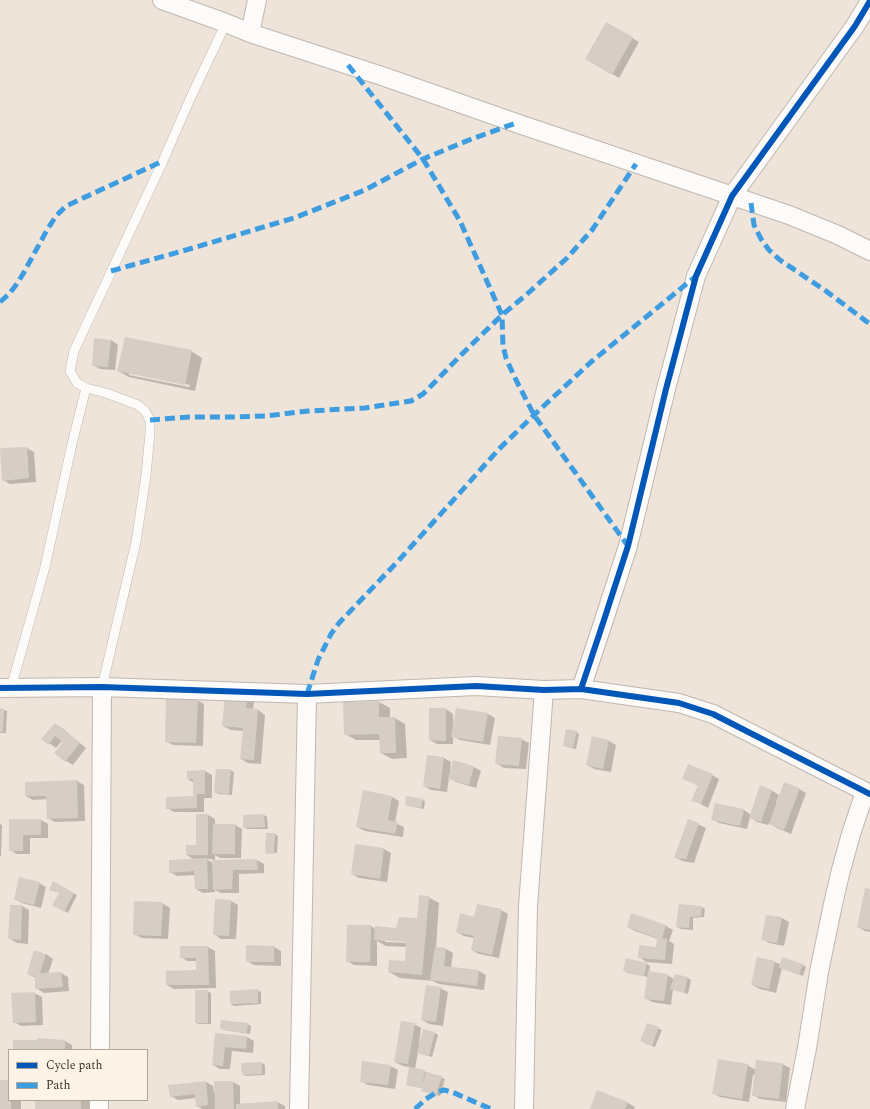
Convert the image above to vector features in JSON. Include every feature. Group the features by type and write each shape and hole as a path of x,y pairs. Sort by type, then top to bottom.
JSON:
{"street":[{"path":"162,0 250,33 382,76 523,126 789,215 838,235 870,251"},
{"path":"250,33 257,0"},
{"path":"581,689 604,623 628,546 666,389 696,276 732,196 855,26 870,1"},
{"path":"6,688 102,687 307,694 476,686 544,690 581,689 679,703 713,714 868,793 851,834 832,904 819,972 808,1048 795,1109"},
{"path":"100,1049 102,687"},
{"path":"524,1109 528,906 544,690"},
{"path":"299,1109 307,694"}],"lane":[{"path":"102,687 136,542 146,475 150,420 145,411 138,405 106,393 86,388 77,383 70,371 74,351 226,23"},
{"path":"6,688 45,567 86,388"}],"building":[{"path":"606,22 633,37 612,75 585,59"},
{"path":"125,337 192,350 185,385 117,371"},
{"path":"94,338 111,340 108,367 92,366"},
{"path":"27,447 29,478 2,481 0,448"},
{"path":"225,695 247,696 246,708 258,709 254,760 240,759 243,728 222,726"},
{"path":"166,698 198,699 196,743 165,742"},
{"path":"379,701 379,717 395,717 396,753 380,753 379,734 344,735 343,702"},
{"path":"0,708 4,709 3,732 0,732"},
{"path":"429,708 446,708 446,741 429,740"},
{"path":"456,708 488,713 483,742 451,737"},
{"path":"55,723 80,743 65,762 54,753 63,742 55,736 48,745 41,739"},
{"path":"566,729 577,731 573,748 563,746"},
{"path":"498,736 522,738 519,766 495,764"},
{"path":"592,736 609,740 603,769 586,765"},
{"path":"427,755 444,757 440,789 423,786"},
{"path":"453,760 474,766 469,785 448,779"},
{"path":"688,764 713,774 701,804 691,801 698,785 682,779"},
{"path":"216,769 231,769 229,794 214,793"},
{"path":"205,770 205,794 197,794 197,808 166,809 166,797 193,796 193,779 187,779 187,771"},
{"path":"77,780 78,818 47,819 46,796 25,796 25,782"},
{"path":"784,782 800,788 784,830 769,824"},
{"path":"760,785 772,790 761,822 749,818"},
{"path":"363,790 392,796 388,820 398,822 395,834 356,827"},
{"path":"406,796 423,799 421,808 405,805"},
{"path":"715,803 744,809 740,826 711,820"},
{"path":"196,814 208,814 208,855 186,855 186,845 196,845"},
{"path":"264,814 265,827 243,828 243,815"},
{"path":"9,819 41,819 41,835 23,835 23,851 9,851"},
{"path":"688,819 699,823 686,859 674,858"},
{"path":"213,824 235,824 235,854 212,854"},
{"path":"266,833 275,833 274,854 265,853"},
{"path":"355,844 384,848 380,879 351,874"},
{"path":"207,858 208,889 195,889 194,871 169,873 169,860"},
{"path":"257,859 258,870 233,870 232,889 213,890 212,860"},
{"path":"19,877 40,882 34,905 14,900"},
{"path":"53,881 74,893 64,912 52,905 59,893 49,890"},
{"path":"865,888 870,889 870,930 857,927"},
{"path":"419,895 429,896 422,975 388,972 389,960 405,961 406,942 374,940 375,926 396,928 399,917 417,918"},
{"path":"215,899 231,900 229,936 213,935"},
{"path":"134,901 163,902 161,936 133,935"},
{"path":"477,904 502,909 492,955 471,950 474,936 456,932 460,913 474,917"},
{"path":"679,904 702,906 701,916 690,917 689,928 676,927"},
{"path":"10,905 22,905 21,940 8,939"},
{"path":"631,913 666,925 662,938 667,939 665,960 638,958 639,945 656,947 657,938 627,927"},
{"path":"766,915 782,917 777,943 761,940"},
{"path":"347,925 371,925 370,962 346,962"},
{"path":"246,945 274,946 274,962 246,962"},
{"path":"180,946 208,946 209,985 166,985 166,971 196,970 196,958 180,958"},
{"path":"435,947 446,948 444,966 479,970 477,986 430,980"},
{"path":"34,950 46,954 40,973 61,972 63,987 35,989 35,976 27,974"},
{"path":"757,957 775,961 769,989 751,985"},
{"path":"782,957 803,964 799,975 779,968"},
{"path":"626,958 647,963 644,976 623,971"},
{"path":"648,971 668,974 664,1001 644,999"},
{"path":"675,974 688,977 684,993 670,989"},
{"path":"426,985 441,987 436,1022 421,1020"},
{"path":"258,989 258,1003 230,1004 230,991"},
{"path":"195,990 208,990 208,1023 195,1023"},
{"path":"35,992 36,1022 13,1023 11,993"},
{"path":"221,1020 248,1023 247,1033 220,1029"},
{"path":"401,1021 415,1023 408,1064 394,1062"},
{"path":"647,1023 659,1027 652,1046 640,1041"},
{"path":"423,1029 435,1032 429,1056 417,1053"},
{"path":"215,1033 247,1036 246,1049 225,1047 223,1066 212,1065"},
{"path":"37,1038 65,1040 65,1049 13,1049 13,1040 36,1040 36,1044"},
{"path":"718,1059 748,1064 742,1099 712,1094"},
{"path":"756,1060 783,1063 779,1099 752,1096"},
{"path":"362,1061 391,1065 388,1085 360,1082"},
{"path":"262,1062 262,1074 242,1075 241,1063"},
{"path":"409,1067 425,1070 422,1088 406,1085"},
{"path":"426,1072 442,1076 436,1095 421,1091"},
{"path":"0,1080 8,1080 8,1101 11,1101 11,1109 0,1109"},
{"path":"206,1081 208,1105 196,1107 195,1094 170,1097 168,1085"},
{"path":"214,1081 233,1081 234,1109 215,1109"},
{"path":"597,1090 628,1102 625,1109 590,1109"},
{"path":"35,1101 81,1101 81,1109 35,1109"},
{"path":"278,1101 278,1109 236,1109 236,1104"}],"marked path":[{"path":"348,65 423,159 460,221 502,315 503,346 506,358 534,415 628,546"},
{"path":"111,271 294,218 365,190 423,159 516,123"},
{"path":"0,302 16,285 47,230 56,216 66,206 163,161"},
{"path":"150,420 189,417 266,416 308,411 365,408 411,401 423,394 502,315 567,258 592,230 636,164"},
{"path":"751,203 754,225 761,239 769,250 780,260 826,291 870,324"},
{"path":"307,694 318,660 331,634 339,623 399,560 499,449 591,362 695,277"},
{"path":"415,1109 426,1099 437,1092 444,1090 491,1109"}],"cycle path":[{"path":"581,689 628,546 666,389 696,276 732,196 855,26 870,1"},
{"path":"0,688 102,687 307,694 476,686 544,690 581,689 679,703 713,714 870,794"}]}
